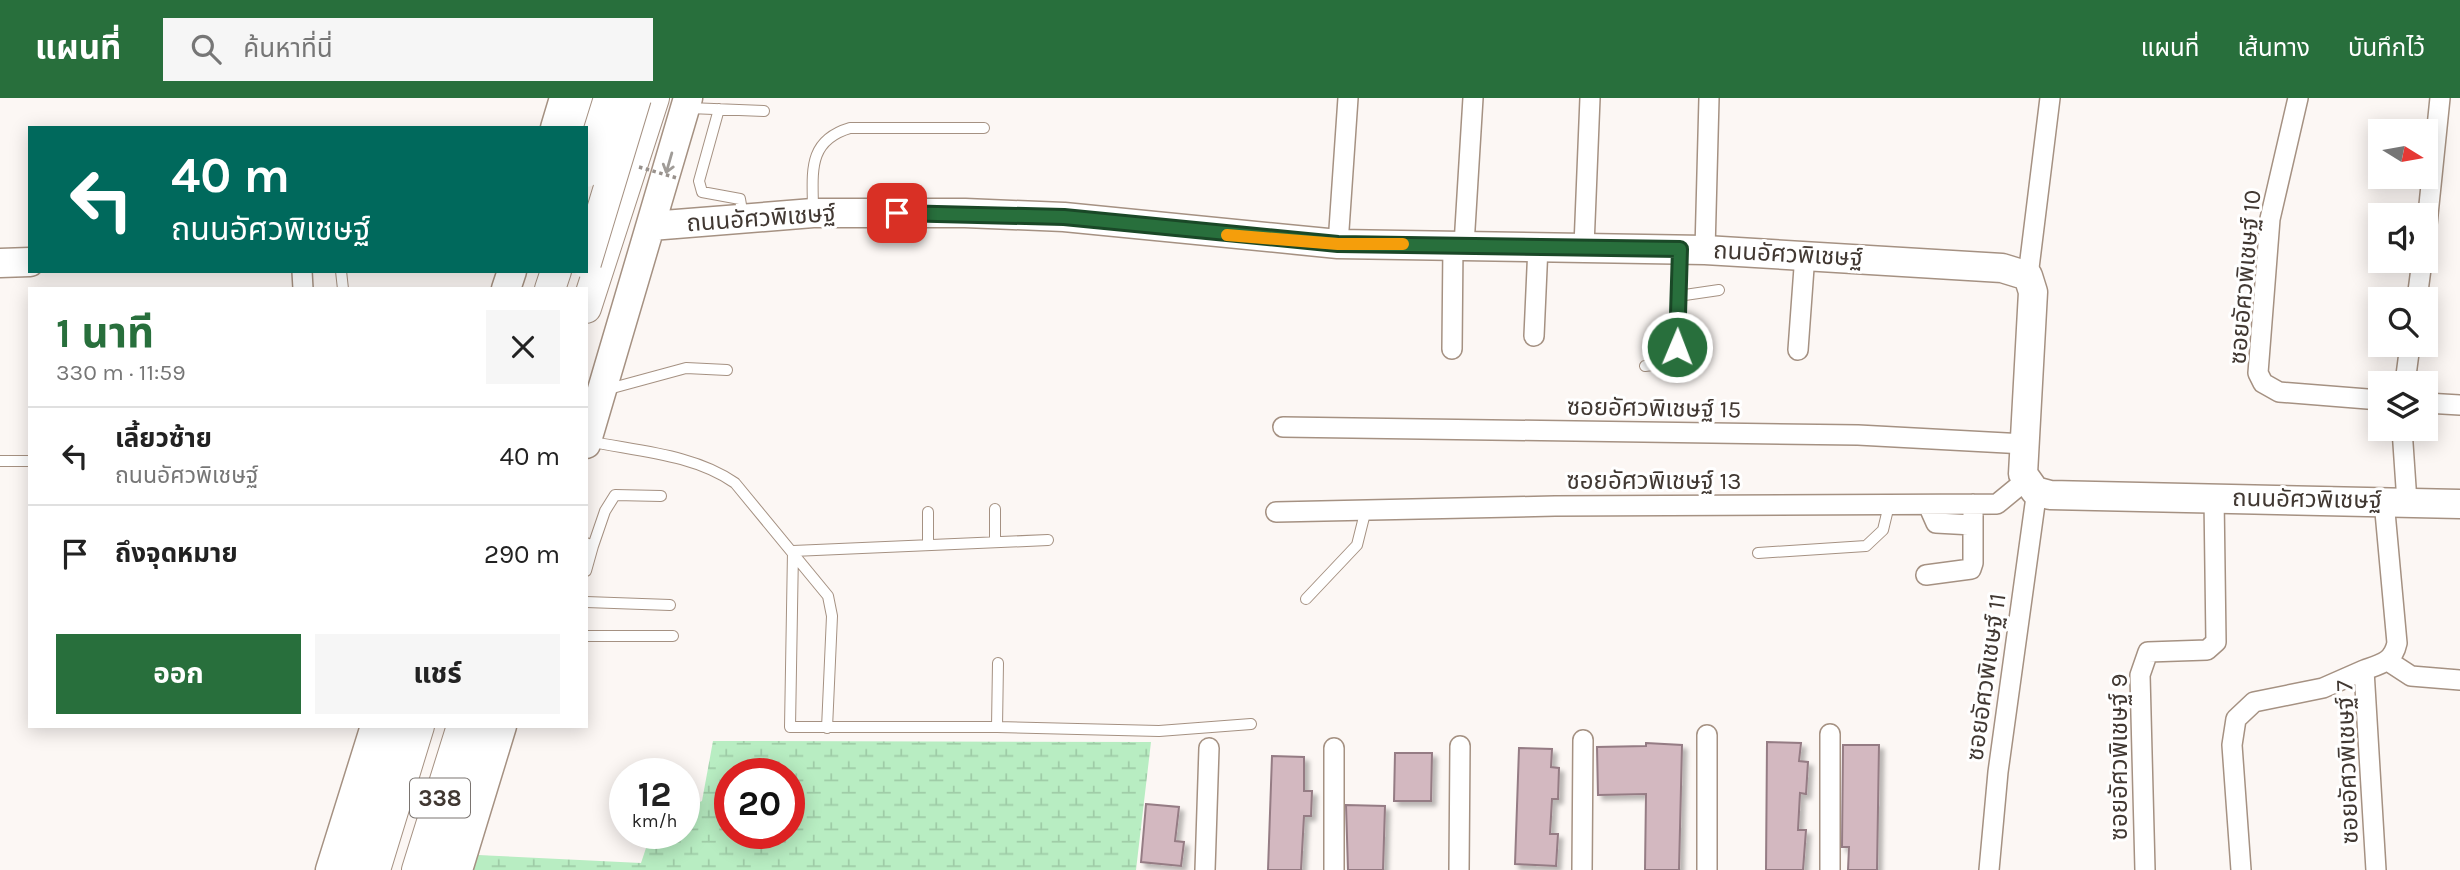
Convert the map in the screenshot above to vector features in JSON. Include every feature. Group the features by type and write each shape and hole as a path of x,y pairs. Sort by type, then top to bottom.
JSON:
{"main road":[{"path":"584,126 591,98"},
{"path":"588,134 599,98"},
{"path":"588,166 609,98"},
{"path":"588,258 649,103"},
{"path":"588,301 649,103"},
{"path":"350,870 394,728"},
{"name":"338","path":"366,870 408,728"},
{"name":"338","path":"375,870 418,728"},
{"name":"338","path":"402,870 445,728"},
{"name":"338","path":"418,870 461,728"},
{"path":"440,870 484,728"}],"street":[{"path":"556,126 564,98"},
{"path":"1338,244 1348,98"},
{"path":"1452,349 1458,245 1472,98"},
{"path":"1584,246 1590,98"},
{"path":"1692,250 1709,98"},
{"path":"2033,487 2023,474 2033,292 2028,276 2050,98"},
{"name":"ซอยอัศวพิเชษฐ์ 10","path":"2298,98 2270,219 2258,373 2270,389 2279,392 2368,399"},
{"path":"2429,203 2440,98"},
{"path":"588,438 687,103"},
{"name":"ถนนอัศวพิเชษฐ์","path":"650,226 813,213 1064,217 1338,244 1584,246 1805,254 2001,268 2028,276"},
{"path":"1534,336 1538,246"},
{"path":"1798,350 1805,254"},
{"path":"0,263 28,261"},
{"path":"2438,404 2460,405"},
{"name":"ซอยอัศวพิเชษฐ์ 15","path":"1283,427 1858,435 2025,444"},
{"path":"2396,501 2401,441"},
{"name":"ถนนอัศวพิเชษฐ์","path":"2033,487 2214,497 2460,504"},
{"name":"ซอยอัศวพิเชษฐ์ 13","path":"1276,512 1997,504 2033,487"},
{"name":"ซอยอัศวพิเชษฐ์ 11","path":"1989,870 1997,772 2035,504 2033,487"},
{"name":"ซอยอัศวพิเชษฐ์ 9","path":"2145,870 2141,667 2148,652 2207,650 2216,642 2214,497"},
{"name":"ซอยอัศวพิเชษฐ์ 7","path":"2376,870 2364,670 2388,662 2395,654 2396,501"},
{"path":"1927,575 1971,569 1973,504"},
{"path":"1928,505 1936,523 1973,525"},
{"path":"2388,662 2411,676 2460,680"},
{"path":"2241,870 2232,745 2236,719 2254,702 2323,688 2364,670"},
{"path":"330,870 374,728"},
{"name":"338","path":"458,870 501,728"},
{"path":"1830,734 1830,870"},
{"path":"1707,735 1707,870"},
{"path":"1582,870 1583,740"},
{"path":"1459,870 1460,746"},
{"path":"1205,870 1209,748"},
{"path":"1334,748 1334,870"}],"lane":[{"path":"687,103 719,109 764,111"},
{"path":"719,109 699,181 702,192 740,199 743,218"},
{"path":"813,213 814,163 818,149 833,134 850,128 984,128"},
{"path":"1644,366 1668,363 1676,355 1678,296 1692,250"},
{"path":"1678,296 1719,290"},
{"path":"601,391 655,374 686,368 727,370"},
{"path":"588,442 701,465 720,473 735,483 793,551 828,596 832,616 827,729"},
{"path":"0,461 28,461"},
{"path":"590,545 605,510 615,495 662,496"},
{"path":"1758,553 1866,546 1883,530 1889,505"},
{"path":"995,509 995,542"},
{"path":"1306,599 1357,545 1366,509"},
{"path":"928,512 928,545"},
{"path":"793,551 1048,540"},
{"path":"793,551 789,727 997,727 1159,731 1251,724"},
{"path":"588,602 670,605"},
{"path":"588,636 673,636"},
{"path":"997,727 998,663"}],"green space":[{"path":"713,741 1151,742 1136,870 473,870 477,855 641,863 646,849 700,849 700,802"}],"building":[{"path":"1767,742 1801,743 1799,761 1808,762 1806,794 1800,793 1798,830 1806,830 1803,870 1766,870"},
{"path":"1646,743 1682,745 1679,870 1645,870 1646,794 1598,795 1597,747 1646,746"},
{"path":"1843,745 1879,745 1877,870 1848,870 1849,847 1842,847"},
{"path":"1519,748 1552,749 1551,767 1559,768 1558,799 1552,799 1550,834 1558,834 1556,866 1515,864"},
{"path":"1395,753 1432,753 1431,801 1394,801"},
{"path":"1272,756 1304,757 1304,791 1312,791 1311,816 1304,816 1301,870 1268,870"},
{"path":"1146,804 1179,807 1175,841 1184,842 1181,866 1141,862"},
{"path":"1346,805 1385,806 1383,870 1348,870"}],"slow traffic":[{"path":"1227,235 1297,242 1403,244"}],"route":[{"path":"897,213 1064,217 1225,235 1338,244 1680,249 1677,347"}]}
